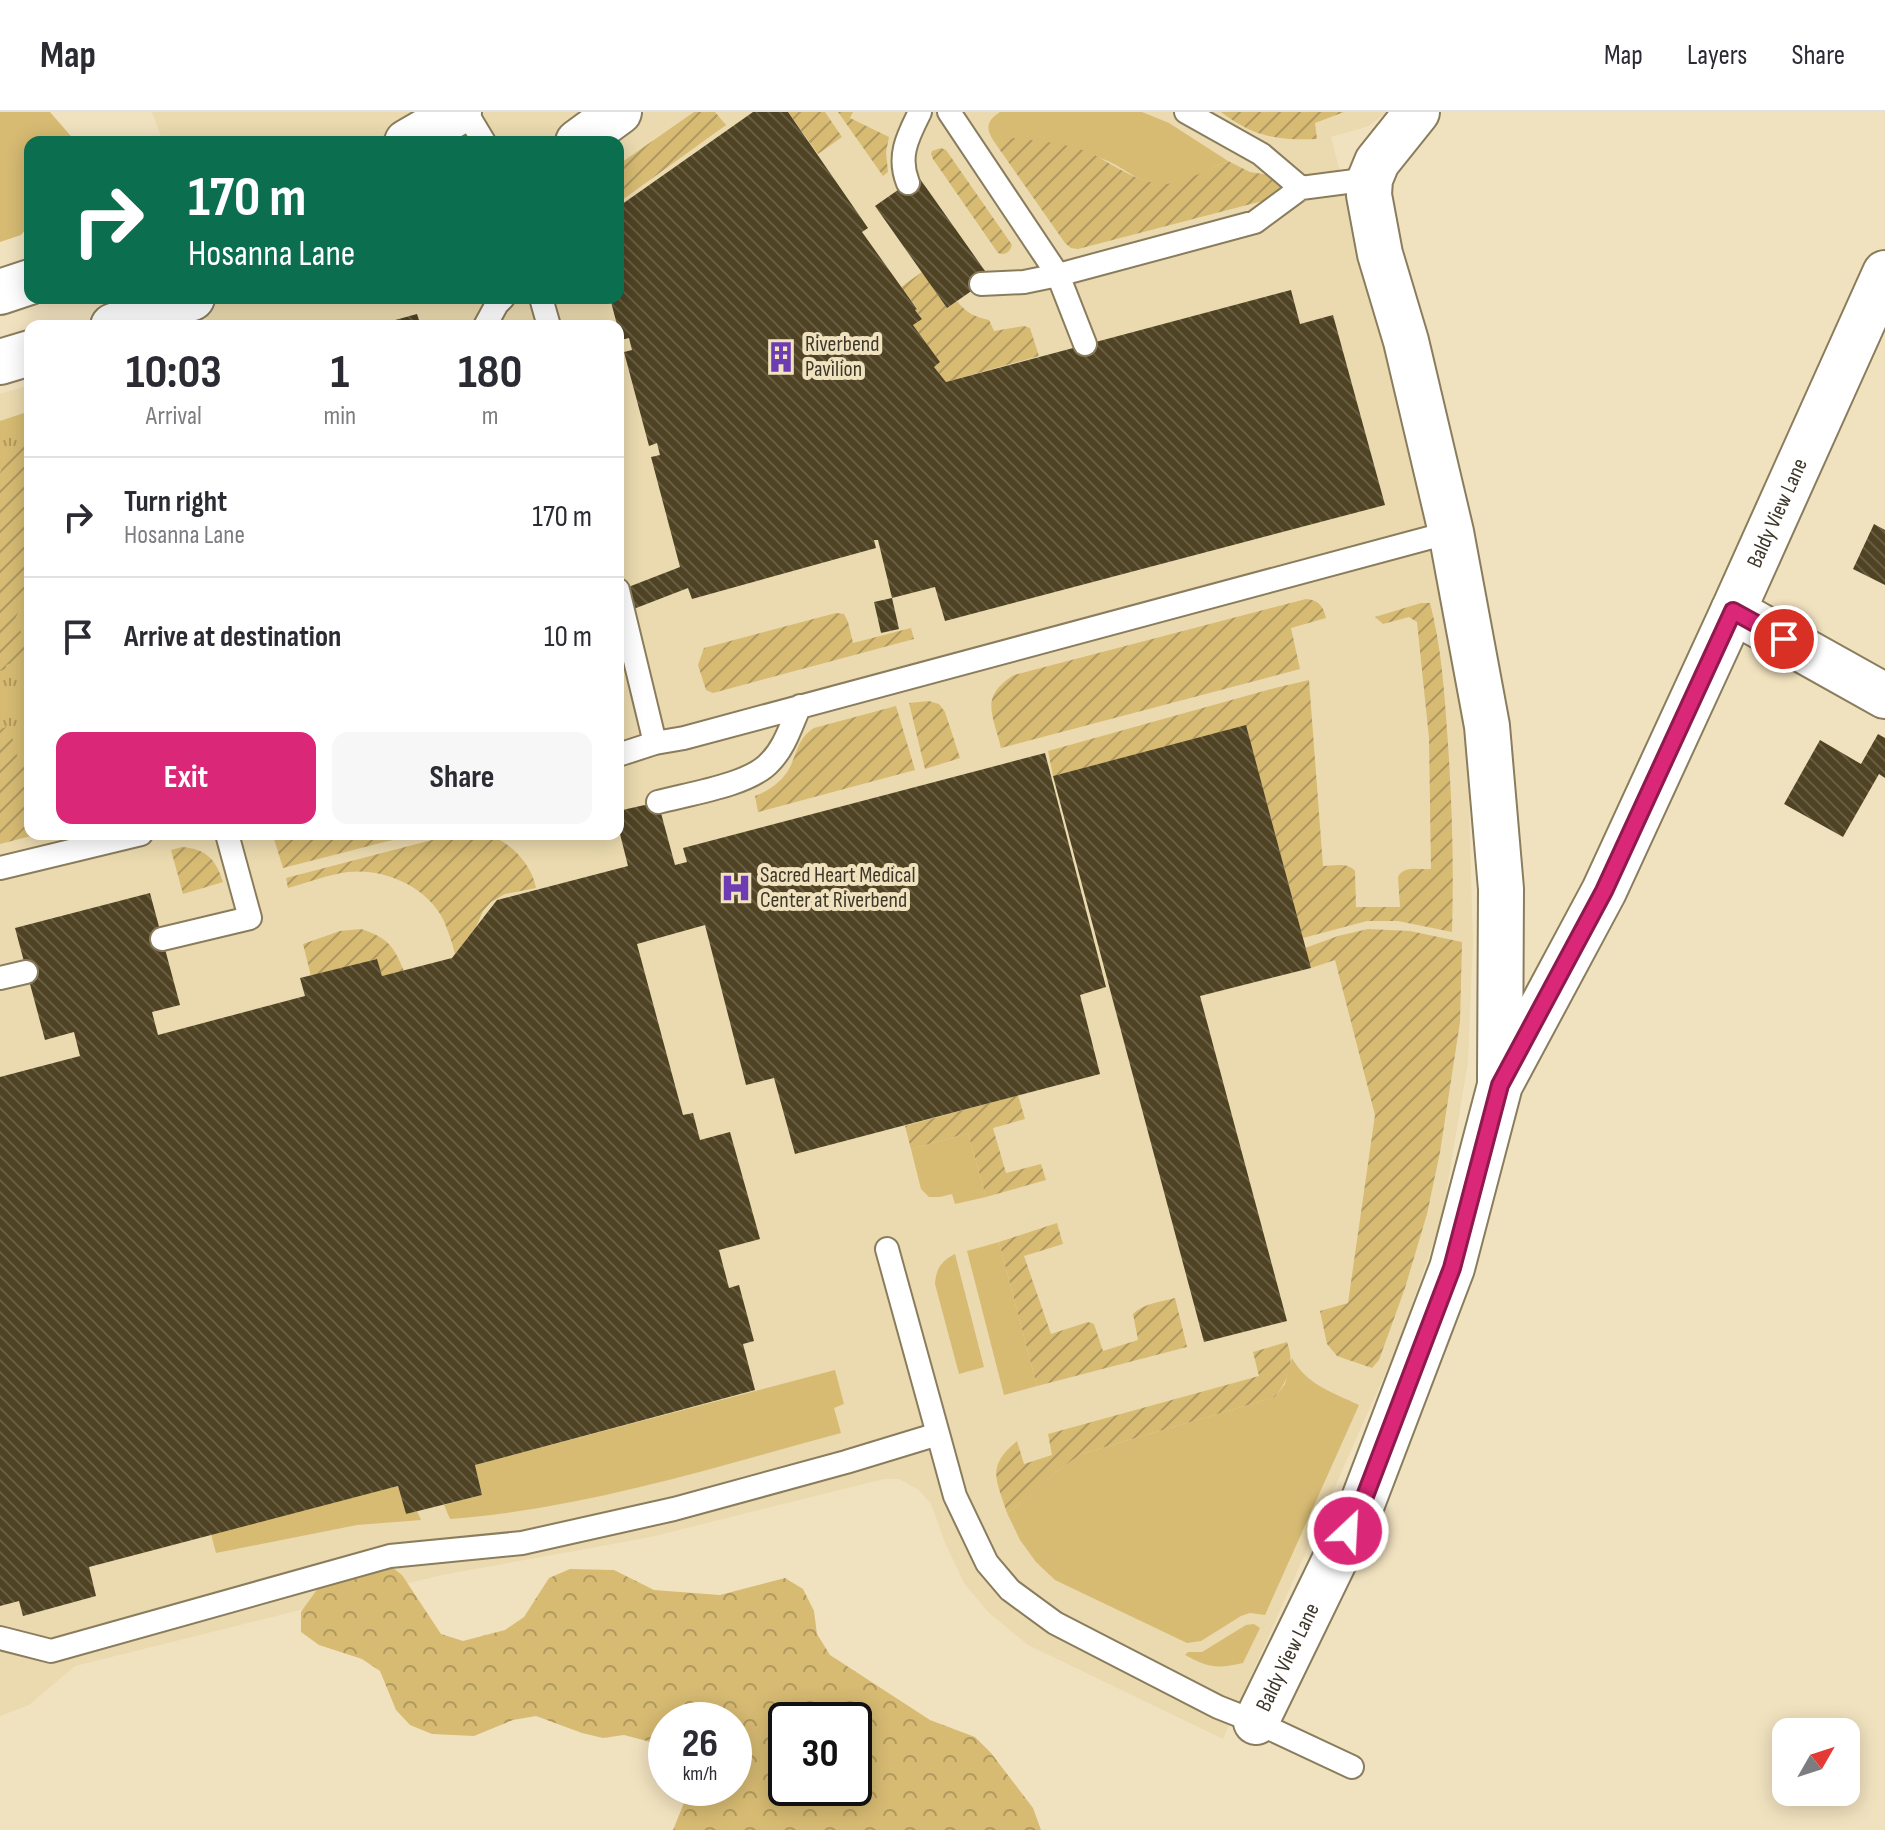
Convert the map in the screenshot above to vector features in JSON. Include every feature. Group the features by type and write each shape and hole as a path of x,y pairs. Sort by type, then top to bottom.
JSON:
{"street":[{"path":"417,136 459,112"},
{"path":"586,136 619,112"},
{"path":"1417,112 1377,162 1370,179 1369,195 1451,532 1487,726 1501,889 1500,1085"},
{"name":"Baldy View Lane","path":"1256,1722 1362,1504 1452,1268 1500,1085 1604,891 1885,273"},
{"path":"0,292 24,284"},
{"path":"130,320 175,304"},
{"path":"0,362 24,355"},
{"path":"1733,611 1885,696"}],"lane":[{"path":"466,112 480,136"},
{"path":"908,183 903,170 905,142 920,112"},
{"path":"949,112 1058,275 1085,344"},
{"path":"1186,112 1261,154 1301,188"},
{"path":"981,284 1024,282 1058,275 1255,222 1301,188 1370,179"},
{"path":"624,753 1451,532"},
{"path":"624,615 655,743"},
{"path":"658,802 746,779 769,764 784,743 800,706"},
{"path":"0,868 116,840"},
{"path":"162,939 250,918 229,840"},
{"path":"0,978 26,972"},
{"path":"887,1249 955,1496 987,1563 1010,1590 1055,1623 1218,1707 1352,1767"},
{"path":"0,1638 51,1651 390,1556 522,1543 674,1509 938,1434"}],"shaded area":[{"name":"Sacred Heart Medical Center at Riverbend","path":"152,112 1387,112 1369,126 1331,137 1421,485 1467,735 1473,942 1468,1062 1442,1218 1397,1347 1223,1739 1028,1645 988,1612 964,1583 931,1504 919,1490 899,1479 884,1479 651,1537 442,1575 75,1666 29,1705 0,1716 0,394 24,387 24,840 624,840 624,320 206,320 202,304 624,304 624,136 161,136"}],"green space":[{"path":"0,112 50,112 71,136 24,136 24,231 0,242"},
{"path":"694,112 715,112 726,125 624,199 624,161"},
{"path":"788,112 825,112 842,137 818,154"},
{"path":"838,112 853,112 850,118 889,137 886,152 888,172 883,176"},
{"path":"1000,112 1142,112 1169,123 1228,161 1179,182 1156,184 1105,160 1057,145 1027,140 995,143 988,126"},
{"path":"1221,112 1344,112 1315,123 1317,139 1308,139 1264,135"},
{"path":"1014,138 1076,148 1151,182 1178,182 1228,161 1250,172 1281,177 1288,189 1278,197 1078,249 1071,248 995,143"},
{"path":"946,150 1012,245 1007,253 998,253 933,159 932,151"},
{"path":"922,272 947,308 957,301 971,314 989,320 994,331 1024,326 1030,328 1039,356 946,382 934,367 940,362 913,325 922,318 901,287"},
{"path":"24,413 24,833 0,840 0,421"},
{"path":"24,443 24,600 15,619 24,639 24,658 0,671 0,473"},
{"path":"1306,599 1320,604 1326,618 1291,628 1300,669 1001,748 992,716 992,699 1003,683 1014,675"},
{"path":"1430,603 1443,682 1451,806 1452,932 1398,921 1367,921 1303,938 1246,726 1053,776 1048,751 1309,680 1323,866 1344,865 1355,871 1356,907 1400,907 1398,877 1401,873 1408,869 1431,869 1429,738 1417,622 1409,617 1383,624 1375,617"},
{"path":"836,613 844,614 853,643 911,628 914,639 713,693 706,690 698,665 704,648"},
{"path":"929,701 939,704 945,712 960,758 925,769 909,703"},
{"path":"896,706 915,770 758,812 755,796 784,777 801,741 814,728"},
{"path":"9,726 20,766 24,765 24,838 0,844 0,729"},
{"path":"274,840 392,840 283,868"},
{"path":"432,840 500,840 524,861 536,888 505,894 491,902 455,954 436,907 403,882 376,873 348,872 288,888 286,878"},
{"path":"182,847 198,850 209,857 223,882 183,894 171,850"},
{"path":"361,929 388,944 404,971 382,976 376,959 311,976 303,944 340,931"},
{"path":"1368,929 1410,931 1462,942 1460,1022 1427,1214 1405,1288 1379,1360 1372,1368 1337,1356 1327,1344 1320,1311 1348,1303 1375,1115 1335,960 1311,968 1305,948"},
{"path":"1018,1095 1025,1119 993,1128 1006,1173 1041,1164 1046,1180 986,1197 968,1133 911,1149 905,1126"},
{"path":"968,1133 986,1197 955,1204 952,1194 929,1197 921,1189 911,1149"},
{"path":"1057,1223 1063,1244 1024,1256 1051,1334 1088,1322 1094,1324 1103,1351 1138,1340 1133,1314 1137,1310 1175,1298 1187,1347 1037,1386 999,1242"},
{"path":"999,1242 1037,1386 1004,1395 967,1251"},
{"path":"955,1254 984,1367 959,1374 935,1284 940,1266"},
{"path":"1287,1342 1289,1371 1275,1397 1081,1454 1007,1513 997,1482 997,1466 1017,1441 1024,1464 1052,1455 1048,1434 1259,1376 1253,1352"},
{"path":"1292,1358 1313,1381 1359,1405 1265,1615 1250,1613 1241,1616 1201,1641 1187,1643 1055,1580 1036,1562 1020,1540 1007,1513 1062,1468 1081,1454 1275,1397 1285,1384"},
{"path":"835,1370 844,1404 834,1408 841,1433 696,1473 549,1506 450,1519 444,1505 482,1495 475,1465"},
{"path":"398,1486 406,1514 417,1511 421,1520 357,1525 216,1553 211,1534"},
{"path":"361,1553 384,1561 402,1575 441,1634 463,1641 505,1630 524,1617 549,1578 570,1569 614,1570 654,1590 720,1595 785,1578 803,1589 814,1611 817,1634 830,1655 930,1720 975,1737 1033,1808 1041,1830 673,1830 683,1806 752,1806 752,1702 648,1702 648,1741 624,1735 603,1738 536,1716 513,1720 474,1736 432,1734 410,1725 396,1710 380,1671 362,1659 319,1645 301,1632 301,1612 340,1557"},
{"path":"1254,1624 1260,1628 1243,1663 1213,1666 1185,1655 1188,1652 1202,1652 1246,1625"}],"building":[{"path":"753,112 788,112 868,228 862,232 917,309 922,319 913,325 940,362 934,367 946,382 1291,290 1300,324 1333,315 1385,505 945,621 935,587 892,598 878,540 874,540 876,548 692,599 688,588 624,613 624,589 680,567 651,457 660,455 657,443 649,446 624,352 632,350 629,338 624,339 624,320 616,320 612,304 624,304 624,203"},
{"path":"918,176 990,278 947,308 875,206"},
{"path":"417,314 419,320 395,320"},
{"path":"1874,524 1885,530 1885,585 1853,569"},
{"path":"892,598 899,629 881,633 874,602"},
{"path":"1246,725 1311,968 1200,996 1287,1321 1204,1342 1053,776"},
{"path":"1878,734 1885,738 1885,778 1879,774 1843,837 1784,804 1820,740 1861,764"},
{"path":"1045,753 1106,987 1080,995 1100,1074 795,1154 774,1078 746,1085 705,925 637,944 683,1115 693,1113 700,1140 730,1132 760,1239 719,1250 729,1288 739,1285 754,1341 743,1344 755,1390 475,1465 482,1495 406,1514 398,1486 89,1567 96,1596 23,1616 19,1601 0,1606 0,1077 80,1056 74,1032 45,1040 15,928 150,893 180,1005 152,1012 158,1035 305,996 300,978 377,959 382,976 452,958 497,900 628,866 622,840 624,840 624,810 658,802 675,865 687,862 683,848"}],"place":[{"name":"Riverbend Pavilion","path":"781,357"},
{"name":"Sacred Heart Medical Center at Riverbend","path":"736,888"}],"route":[{"path":"1348,1531 1362,1504 1452,1268 1500,1085 1604,891 1733,611 1784,639"}]}
